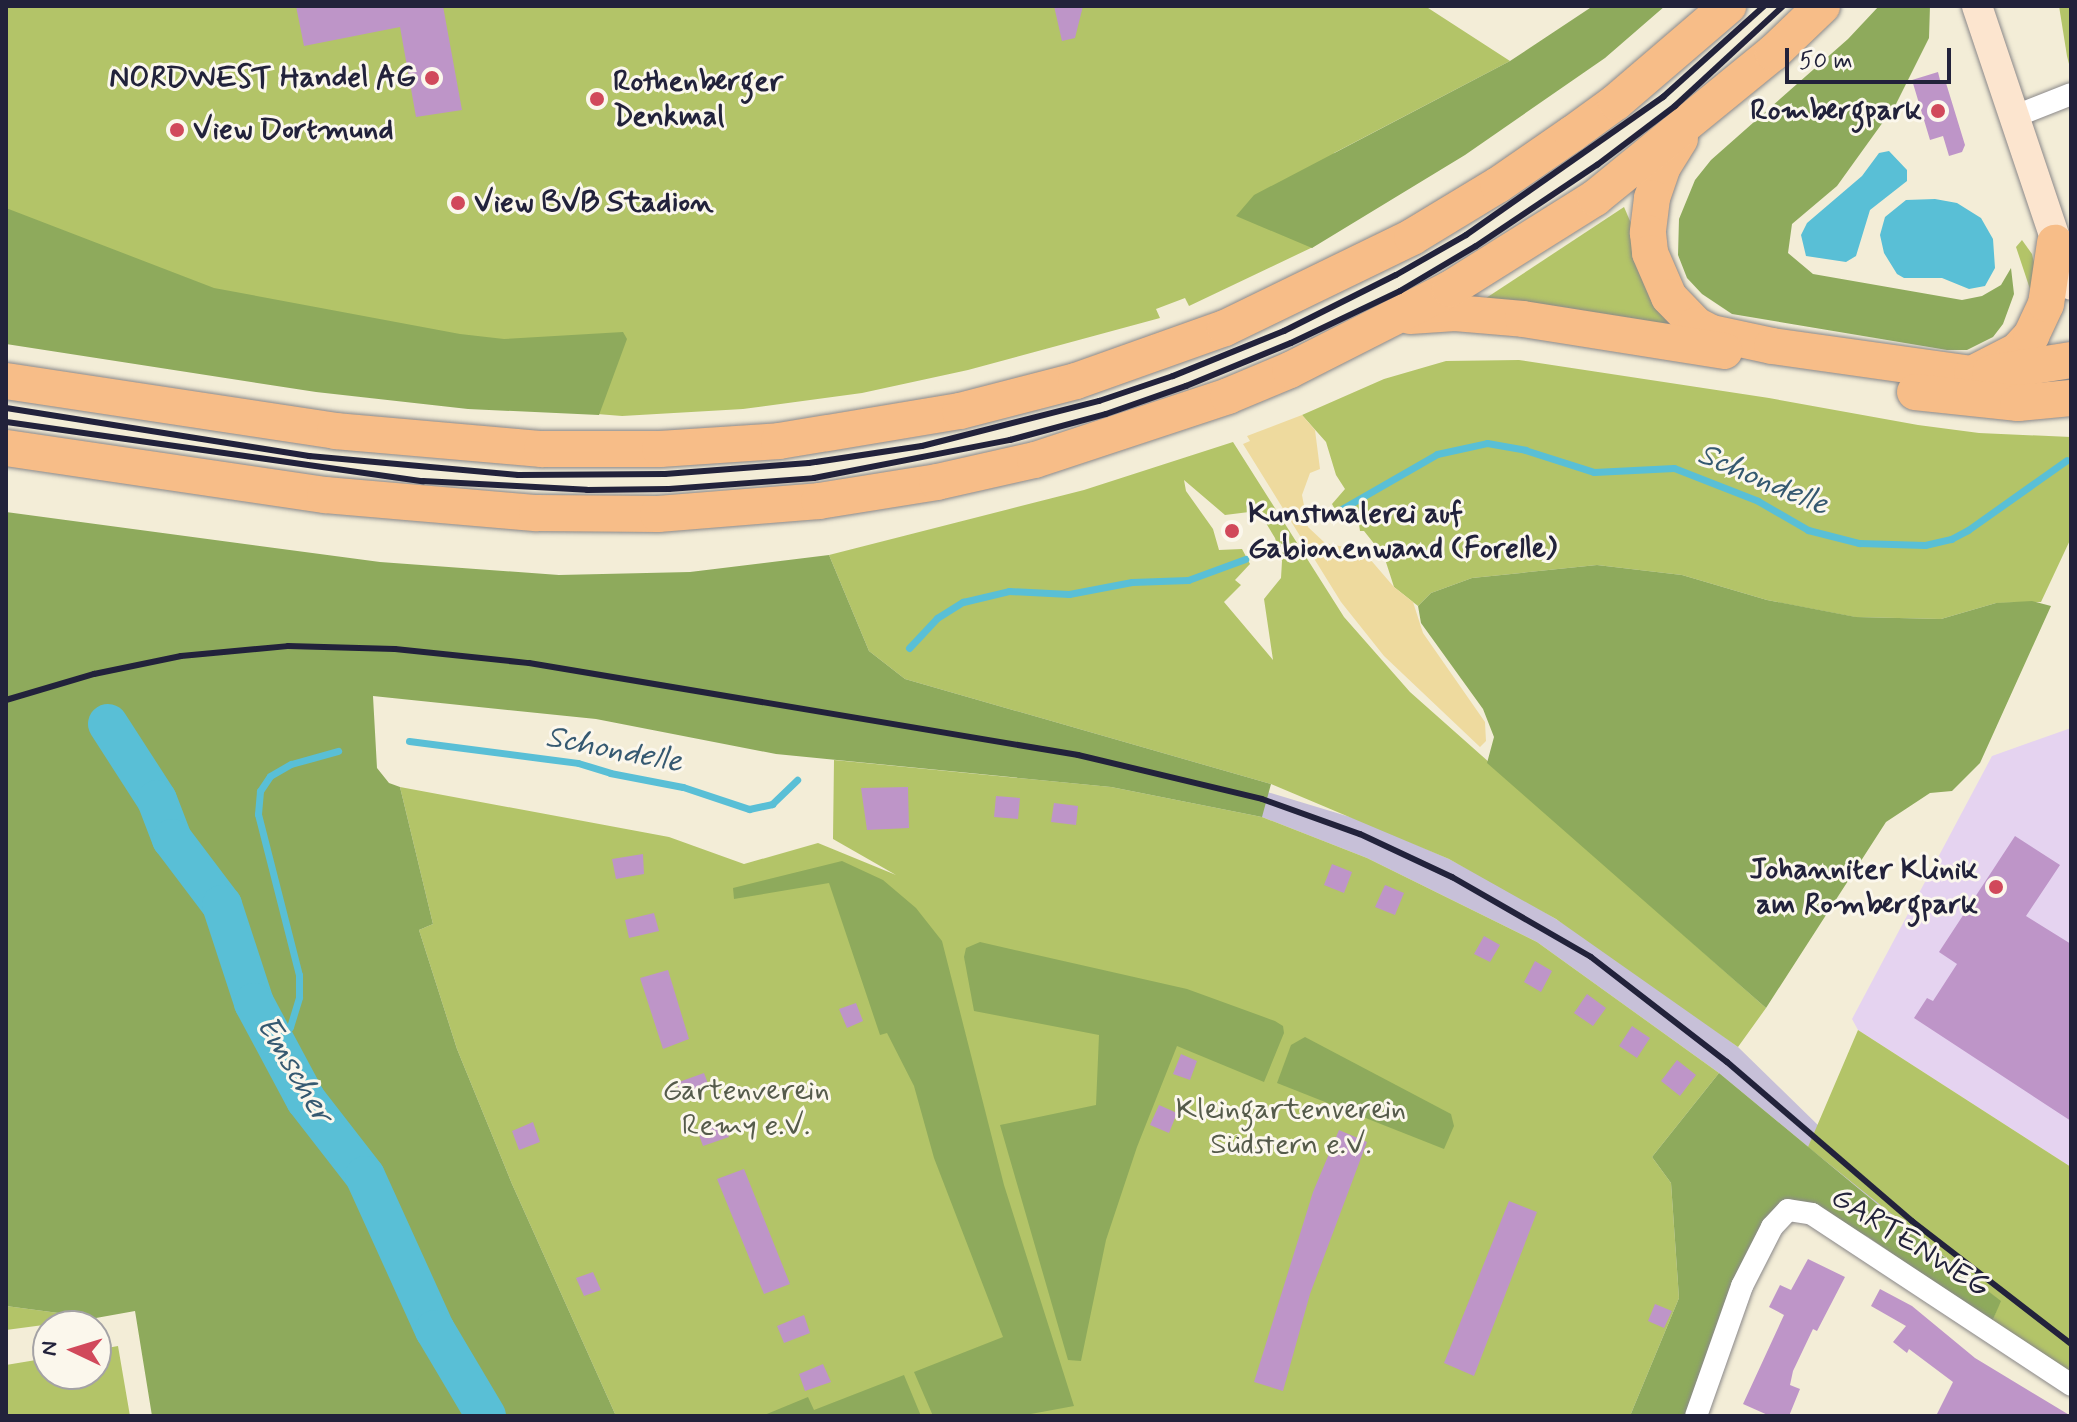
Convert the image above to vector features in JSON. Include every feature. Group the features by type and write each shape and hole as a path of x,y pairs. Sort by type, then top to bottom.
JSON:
{"highway":[{"path":"6,381 335,431 542,449 660,449 779,441 960,411 1076,381 1225,328 1412,237 1498,185 1616,102 1728,6"},
{"path":"6,448 325,495 456,509 589,514 717,511 819,501 922,484 1035,460 1228,396 1400,317 1496,262 1595,198 1694,120 1822,6"},
{"path":"1694,120 1674,147 1657,181 1648,233 1659,278 1683,314 1712,333 1972,374 2071,360"},
{"path":"1972,374 2017,351 2031,336 2046,304 2055,243"},
{"path":"1400,317 1483,314 1601,329 1710,347 1843,381 1976,401 2035,403 2071,398"}],"main road":[{"path":"1977,6 2071,285"}],"street":[{"path":"2013,117 2071,94"},
{"name":"GARTENWEG","path":"1696,1416 1742,1286 1780,1215 1788,1210 1812,1214 2071,1385"}],"shaded area":[{"path":"334,625 509,636 975,717 1112,745 1360,820 1449,859 1511,892 1597,944 1738,1047 1865,1171 2071,1330 2071,1355 1905,1227 1719,1073 1537,942 1367,858 1262,817 1143,778 921,744 544,676 413,664 248,664 160,673 77,692 6,716 6,676 27,670 204,631"},
{"name":"Johanniter Klinik am Rombergpark","path":"2071,728 2071,1167 1858,1030 1852,1019 1992,756"}],"green space":[{"path":"6,6 1425,6 1510,61 1334,153 1313,247 1189,306 1185,298 1156,309 1160,318 968,370 862,393 743,409 622,416 597,414 6,279"},
{"path":"1593,6 1665,6 1605,58 1465,155 1312,248 1236,216 1254,195 1510,61"},
{"path":"1879,6 1930,6 1929,38 1896,104 1837,186 1792,224 1788,253 1813,274 1962,300 1982,296 2001,285 2011,268 2014,294 2003,324 1993,337 1967,350 1947,350 1732,314 1702,294 1687,278 1678,255 1679,219 1695,180 1711,160 1848,39"},
{"path":"2059,6 2071,6 2071,72 2067,56"},
{"path":"1624,207 1676,327 1480,302"},
{"path":"6,208 214,288 460,334 504,339 623,332 627,339 599,415 468,409 316,392 6,344"},
{"path":"2022,240 2032,254 2037,275 2030,289 2016,247"},
{"path":"1519,360 1769,398 1918,425 1979,433 2071,437 2071,538 2041,602 1996,603 1941,619 1855,617 1767,600 1682,575 1597,565 1472,578 1431,593 1418,606 1394,587 1384,556 1364,531 1360,531 1358,518 1341,520 1332,504 1345,489 1336,475 1326,442 1302,415 1384,379 1446,361"},
{"path":"1233,442 1344,617 1410,692 1766,1008 1738,1047 1556,919 1449,859 1271,784 905,679 869,651 829,555 1084,490","holes":["1184,480 1225,515 1249,512 1266,523 1275,538 1282,561 1281,578 1264,599 1273,660 1224,602 1241,585 1235,580 1250,564 1242,549 1219,550 1213,529 1186,491"]},
{"path":"6,512 380,562 559,575 690,572 829,555 869,651 905,679 1271,784 1262,817 1111,787 776,754 596,719 373,696 377,768 389,783 400,787 433,924 419,930 457,1049 512,1184 616,1416 152,1416 135,1311 112,1315 112,1310 36,1310 6,1306"},
{"path":"1597,565 1682,575 1767,600 1856,617 1941,619 1996,603 2032,601 2051,606 1980,763 1952,791 1930,793 1886,822 1766,1008 1487,763 1494,737 1483,709 1421,623 1418,606 1431,593 1472,578"},
{"path":"834,760 1111,787 1262,817 1367,858 1537,942 1719,1073 1652,1157 1671,1183 1679,1298 1630,1416 616,1416 512,1184 457,1049 419,930 433,924 400,787 669,837 744,864 818,843 896,875 833,839"},
{"path":"842,861 883,880 916,908 942,941 1004,1185 1074,1406 1020,1416 933,1416 914,1372 1003,1337 934,1158 914,1086 887,1033 880,1035 829,883 734,899 733,888"},
{"path":"980,942 1187,989 1283,1026 1284,1033 1264,1082 1177,1046 1137,1147 1106,1240 1081,1361 1068,1360 1000,1125 1096,1105 1099,1035 974,1011 964,957 966,948"},
{"path":"1858,1030 2071,1167 2071,1395 1992,1322 2000,1301 1808,1147"},
{"path":"1305,1037 1451,1114 1454,1126 1444,1149 1277,1083 1291,1045"},
{"path":"1719,1073 1905,1227 2001,1301 1992,1322 1868,1237 1803,1202 1789,1201 1716,1328 1685,1416 1630,1416 1679,1298 1671,1183 1652,1157"},
{"path":"6,1306 36,1310 32,1310 32,1327 6,1330"},
{"path":"118,1346 130,1416 6,1416 6,1365 32,1361 32,1390 112,1390 112,1347"},
{"path":"904,1375 921,1416 762,1416 808,1397 814,1410"}],"sand":[{"path":"1302,415 1315,430 1320,469 1310,473 1302,495 1308,527 1325,543 1363,551 1394,587 1413,602 1423,633 1485,722 1486,741 1480,747 1384,656 1341,602 1243,444 1250,441 1247,436"}],"water":[{"path":"1889,151 1907,170 1907,181 1870,210 1856,256 1846,262 1806,256 1801,235 1807,223 1862,176 1879,153"},
{"path":"1935,199 1957,203 1981,218 1993,239 1995,268 1985,286 1969,289 1942,278 1904,278 1897,274 1884,253 1880,235 1885,217 1906,200"}],"building":[{"name":"NORDWEST Handel AG","path":"296,6 443,6 462,110 416,117 400,27 304,46"},
{"path":"1054,6 1083,6 1075,38 1062,41"},
{"name":"Rombergpark","path":"1938,72 1941,84 1946,83 1965,145 1962,152 1949,156 1943,136 1930,140 1912,80"},
{"path":"908,787 909,828 867,830 861,788"},
{"path":"996,796 1020,798 1018,819 994,817"},
{"path":"1054,803 1078,806 1076,825 1051,822"},
{"path":"2015,836 2060,865 2026,916 2071,944 2071,1121 1914,1018 1927,998 1933,1001 1957,964 1939,952"},
{"path":"643,854 644,874 616,879 612,859"},
{"path":"1332,864 1352,872 1344,893 1324,885"},
{"path":"1385,885 1404,893 1395,915 1375,907"},
{"path":"654,913 659,931 629,938 625,920"},
{"path":"1484,936 1500,945 1490,962 1474,954"},
{"path":"1535,961 1552,971 1541,992 1524,982"},
{"path":"668,970 689,1039 663,1049 640,978"},
{"path":"1587,994 1606,1008 1593,1026 1574,1013"},
{"path":"856,1003 863,1021 847,1028 839,1009"},
{"path":"1632,1026 1650,1038 1637,1058 1619,1046"},
{"path":"1181,1054 1197,1061 1190,1080 1173,1074"},
{"path":"1677,1060 1696,1075 1680,1096 1661,1081"},
{"path":"704,1073 710,1089 683,1099 676,1083"},
{"path":"1159,1105 1177,1113 1169,1133 1150,1125"},
{"path":"723,1120 729,1137 703,1146 697,1130"},
{"path":"533,1122 540,1142 519,1150 512,1131"},
{"path":"1339,1130 1367,1142 1310,1294 1283,1391 1254,1382 1313,1192"},
{"path":"744,1169 790,1284 764,1294 717,1179"},
{"path":"1509,1201 1537,1212 1474,1376 1444,1363"},
{"path":"1808,1259 1845,1277 1817,1331 1813,1329 1793,1371 1790,1385 1800,1389 1789,1416 1770,1416 1743,1404 1784,1315 1769,1307 1780,1285 1791,1290"},
{"path":"593,1272 601,1290 584,1296 576,1278"},
{"path":"1880,1289 1912,1306 1975,1358 2071,1416 1936,1416 1953,1382 1909,1349 1907,1353 1893,1342 1906,1326 1871,1306"},
{"path":"1655,1304 1672,1311 1664,1328 1648,1321"},
{"path":"804,1315 810,1333 784,1343 777,1326"},
{"path":"823,1364 831,1382 805,1391 799,1374"}],"waterway":[{"name":"Schondelle","path":"1338,511 1437,454 1487,443 1525,450 1594,472 1674,468 1758,501 1808,530 1859,543 1925,545 1951,539 1968,530 2067,460"},
{"name":"Schondelle","path":"909,648 937,618 963,602 1009,591 1069,594 1132,582 1188,580 1245,559"},
{"name":"Emscher","path":"108,724 157,800 172,839 222,905 254,1003 306,1100 365,1176 435,1330 486,1416"},
{"name":"Schondelle","path":"409,741 578,763 610,773 683,787 749,809 772,804 797,780"},
{"name":"Schondelle","path":"278,1046 290,1027 299,997 299,975 258,814 260,791 270,776 291,764 338,751"}],"railway":[{"path":"6,408 309,456 518,475 665,474 809,463 922,446 1099,401 1173,376 1284,331 1396,275 1466,235 1663,97 1764,6"},
{"path":"6,422 423,481 587,490 669,489 814,478 1010,440 1106,414 1186,386 1291,343 1400,291 1476,246 1597,165 1675,106 1783,6"},
{"path":"6,700 94,674 181,656 288,646 395,649 529,663 1078,755 1262,799 1360,834 1452,877 1591,957 1727,1062 1912,1221 2071,1344"}],"place":[{"name":"NORDWEST Handel AG","path":"432,78"},
{"name":"Rothenberger Denkmal","path":"597,99"},
{"name":"Rombergpark","path":"1938,111"},
{"name":"View Dortmund","path":"177,130"},
{"name":"View BVB Stadion","path":"458,203"},
{"name":"Kunstmalerei auf Gabionenwand (Forelle)","path":"1232,531"},
{"name":"Johanniter Klinik am Rombergpark","path":"1996,887"}],"park label":[{"name":"Gartenverein Remy e.V.","path":"746,1108"},
{"name":"Kleingartenverein Südstern e.V.","path":"1291,1127"}]}
